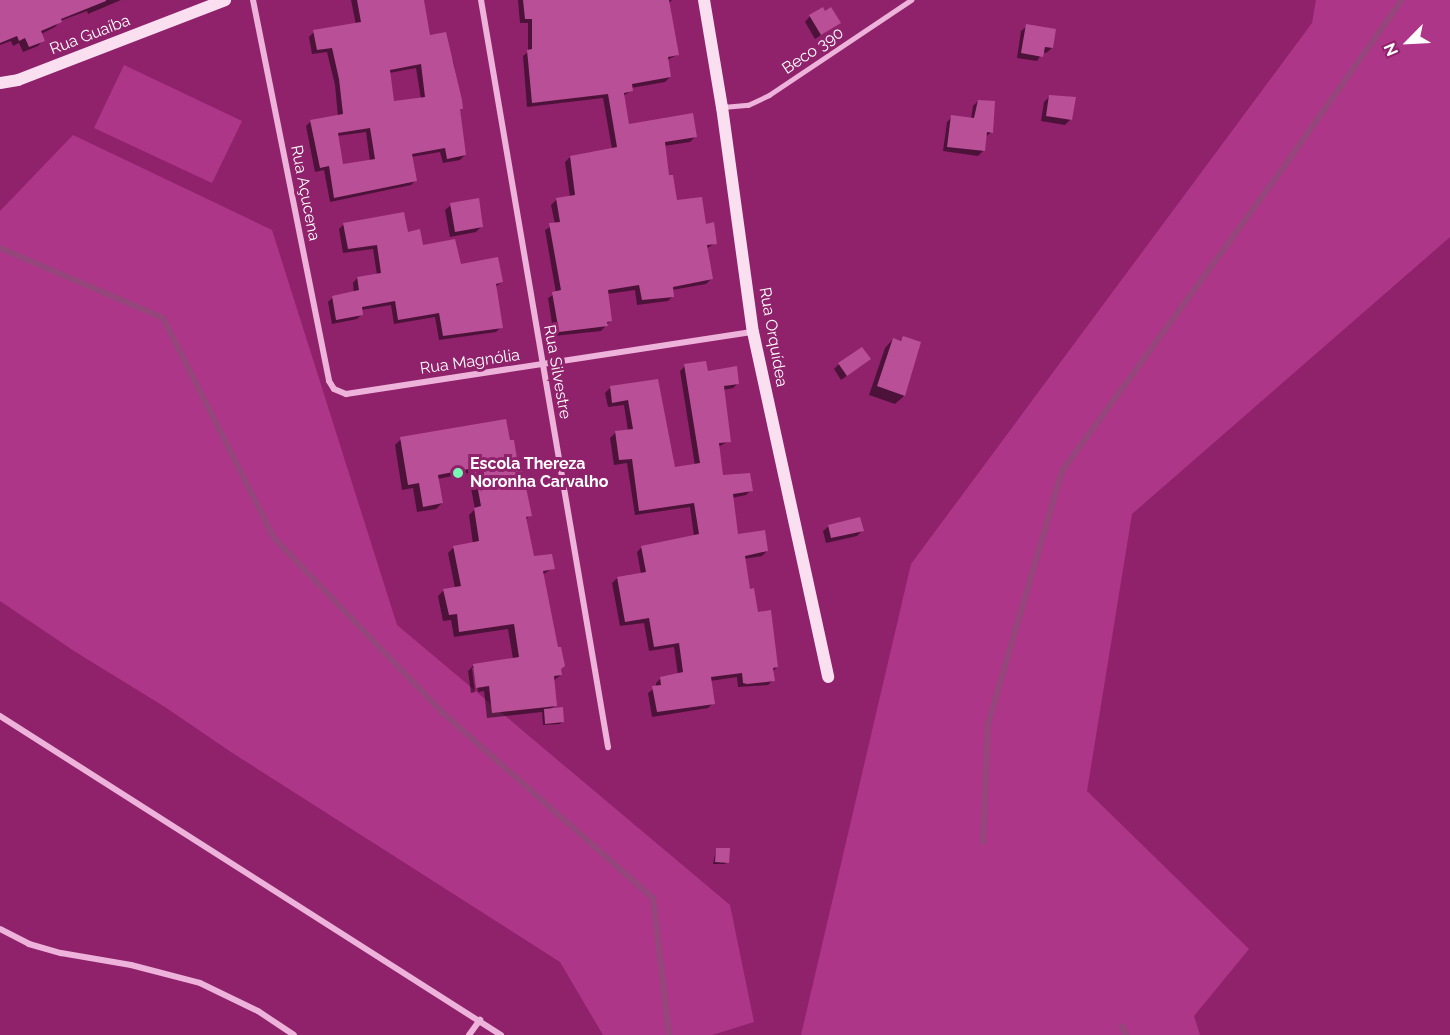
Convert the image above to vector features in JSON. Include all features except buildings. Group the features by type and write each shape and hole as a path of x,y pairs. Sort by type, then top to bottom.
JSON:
{"street":[{"name":"Rua Guaíba","path":"0,83 18,80 225,0"},
{"name":"Rua Açucena","path":"253,0 329,381 334,389"},
{"name":"Rua Silvestre","path":"481,0 608,747"},
{"name":"Rua Orquídea","path":"704,0 722,107 753,332 828,677"},
{"name":"Rua Magnólia","path":"334,389 346,394 753,332"},
{"path":"0,716 501,1035"},
{"path":"0,929 29,944 62,953 150,969 200,983 258,1011 294,1035"},
{"path":"469,1035 480,1020"}],"lane":[{"name":"Beco 390","path":"722,107 748,105 769,95 911,0"}],"shaded area":[{"path":"1316,0 1450,0 1450,237 1132,514 1087,791 1249,949 1194,1016 1200,1035 801,1035 911,564 1312,23"},
{"path":"124,65 242,121 212,183 94,128"},
{"path":"73,135 272,230 397,625 730,905 754,1022 712,1035 603,1035 560,962 231,752 165,707 74,651 0,601 0,211"}],"waterway":[{"path":"983,842 988,724 1062,471 1402,0"},
{"path":"0,248 163,318 274,538 443,713 653,898 669,1035"},
{"path":"1122,1026 1126,1035"}],"place":[{"name":"Escola Thereza Noronha Carvalho","path":"458,473"}]}
